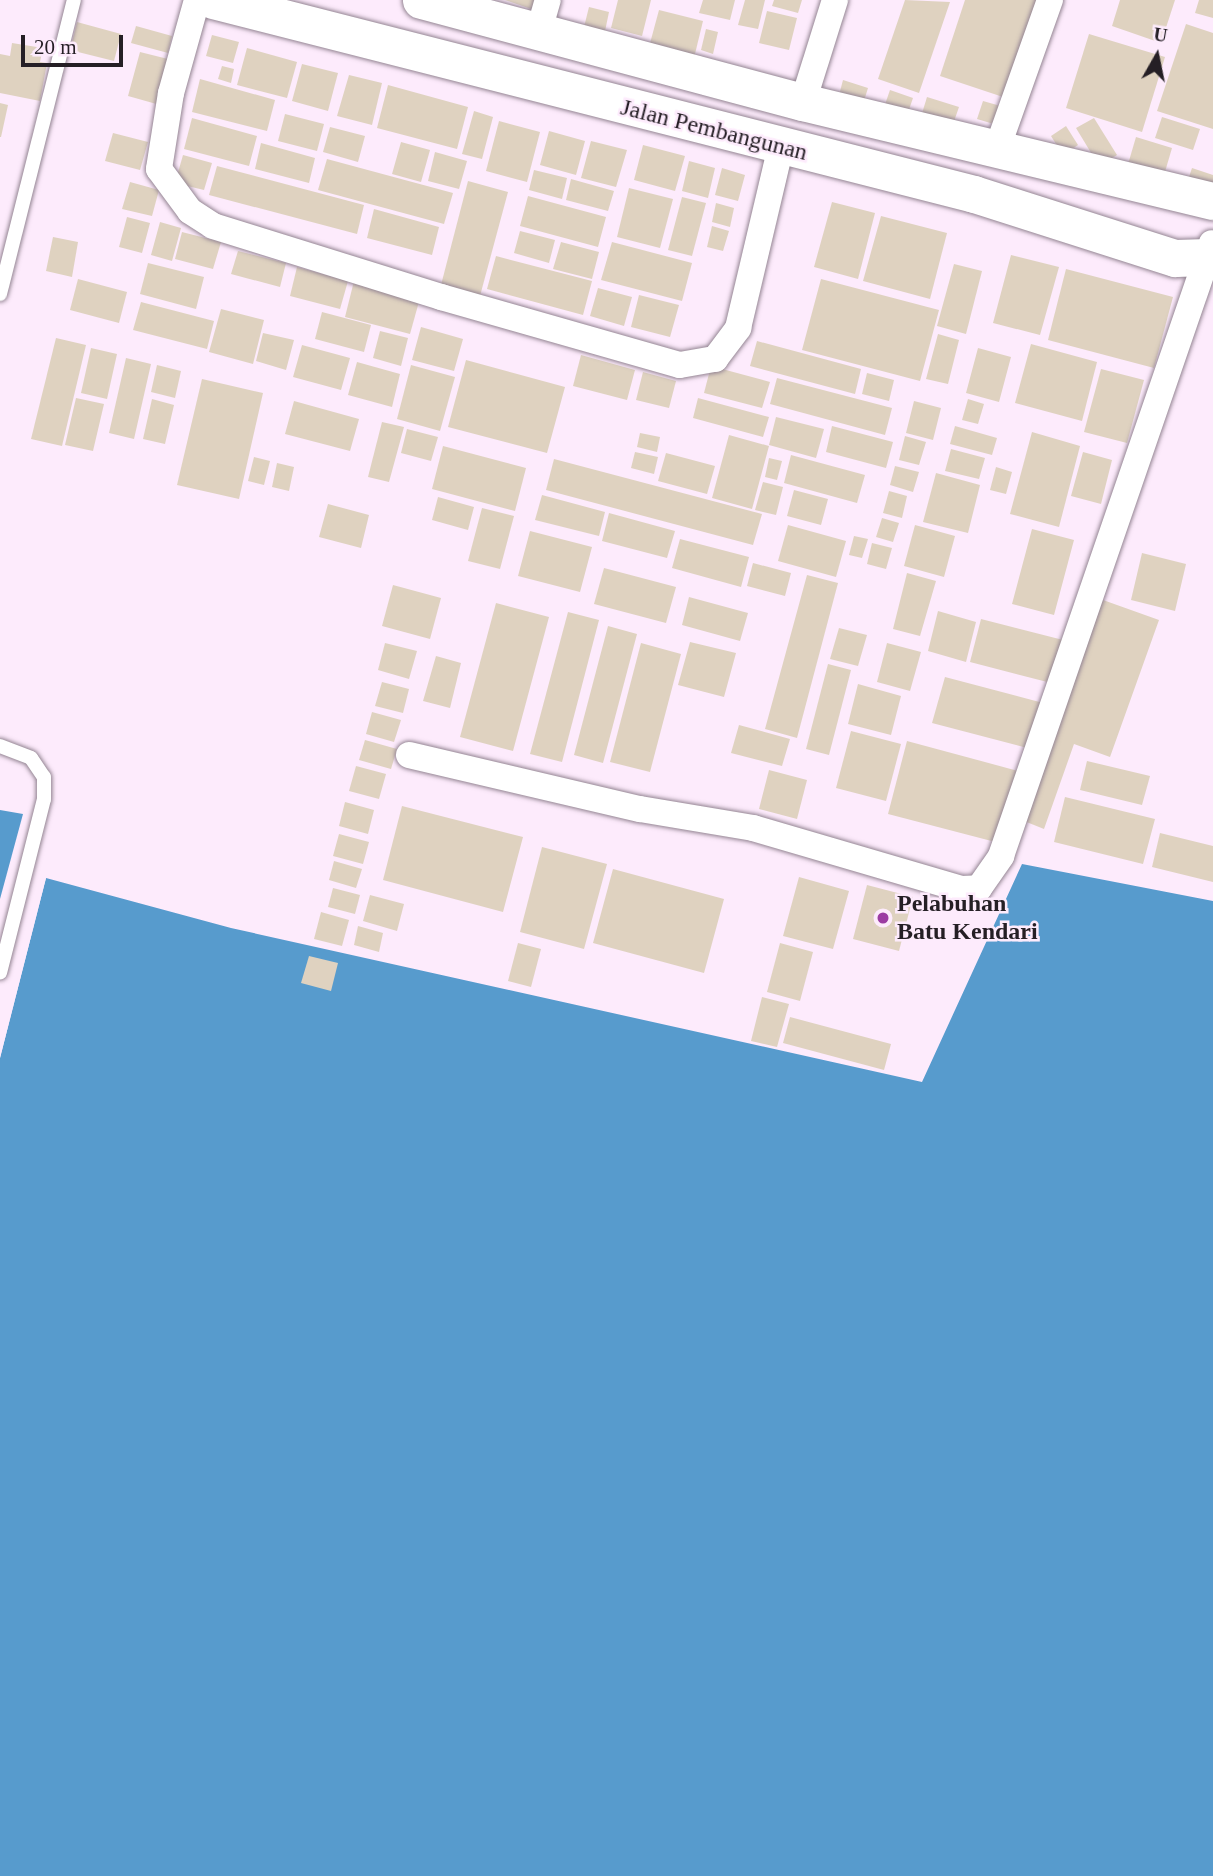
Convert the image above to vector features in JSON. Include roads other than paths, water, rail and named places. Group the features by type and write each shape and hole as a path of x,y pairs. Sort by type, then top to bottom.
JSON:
{"main road":[{"name":"Jalan Pembangunan","path":"213,0 974,194 1175,258 1211,252"},
{"name":"Jalan Pembangunan","path":"421,0 543,17 803,102 1052,159 1213,201"}],"street":[{"path":"197,0 171,93 159,169 190,212 213,226 441,297 680,365 715,359 738,328 781,146"},
{"path":"803,102 835,0"},
{"path":"1002,147 1050,0"},
{"path":"409,755 640,810 753,828 814,843 962,889 989,881 1211,252"}],"lane":[{"path":"0,294 74,0"},
{"path":"0,746 31,758 44,777 44,799 0,973"}],"water":[{"path":"0,810 23,814 0,899"},
{"path":"1022,864 1213,901 1213,1876 0,1876 0,1058 46,878 231,928 922,1082"}],"place":[{"name":"Pelabuhan Batu Kendari","path":"883,918"}]}
